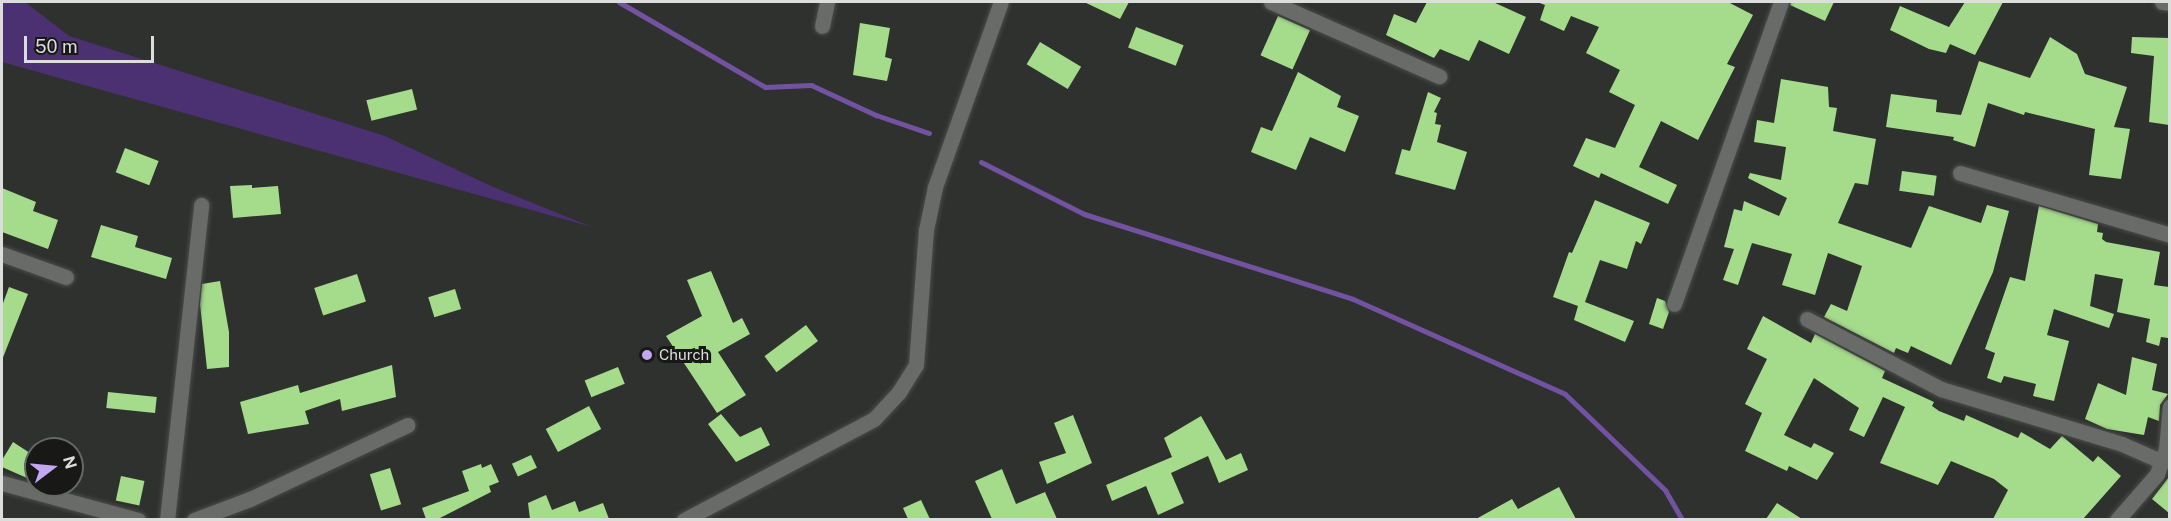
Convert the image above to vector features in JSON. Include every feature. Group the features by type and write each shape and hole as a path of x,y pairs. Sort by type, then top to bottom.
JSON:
{"street":[{"path":"822,26 827,2"},
{"path":"684,519 874,419 899,392 916,365 926,230 935,187 1000,2"},
{"path":"1271,2 1439,76"},
{"path":"1674,304 1780,2"},
{"path":"2162,2 2169,3"},
{"path":"1960,173 2169,235"},
{"path":"167,519 201,205"},
{"path":"2,254 66,276"},
{"path":"1807,319 1941,389 2122,444 2163,462"},
{"path":"2117,519 2157,474 2163,462 2169,406"},
{"path":"194,519 250,499 407,425"},
{"path":"2,483 138,519"}],"shaded area":[{"path":"2,2 25,2 69,36 385,136 491,186 592,227 2,62"}],"building":[{"path":"1084,2 1129,2 1120,19"},
{"path":"1427,2 1493,2 1526,17 1509,54 1479,40 1469,61 1440,49 1434,58 1386,35 1394,14 1416,23"},
{"path":"1537,2 1728,2 1753,15 1727,64 1735,67 1698,140 1661,121 1639,167 1677,185 1668,204 1601,173 1599,178 1573,166 1586,138 1615,148 1635,105 1609,92 1620,70 1586,53 1599,27 1571,16 1564,31 1540,20 1545,5"},
{"path":"1791,2 1834,2 1825,21 1790,5"},
{"path":"1965,2 2003,2 1975,55 1950,44 1946,53 1929,49 1890,30 1900,6 1949,27"},
{"path":"1278,16 1310,30 1292,70 1261,55"},
{"path":"860,23 890,28 885,57 892,59 887,81 853,75"},
{"path":"1136,27 1184,45 1176,66 1128,48"},
{"path":"2050,37 2077,54 2085,74 2127,87 2114,127 2130,129 2121,179 2089,175 2095,129 2025,112 2024,115 1988,103 1975,147 1953,140 1954,137 1886,127 1891,94 1937,100 1936,112 1961,115 1979,61 2030,78"},
{"path":"2132,37 2169,38 2169,125 2149,122 2154,56 2131,53"},
{"path":"1040,42 1081,67 1068,89 1027,64"},
{"path":"1298,72 1341,96 1337,107 1359,116 1345,152 1310,137 1296,170 1251,152 1261,127 1272,131"},
{"path":"1781,79 1828,87 1829,107 1837,108 1833,131 1876,139 1868,185 1855,183 1838,223 1911,248 1929,206 1981,223 1987,205 2009,211 1993,272 1951,365 1911,346 1908,353 1896,348 1894,353 1824,317 1831,304 1847,311 1862,266 1828,253 1815,295 1782,285 1792,254 1752,243 1738,285 1723,280 1734,249 1724,247 1734,209 1742,211 1744,201 1779,216 1787,198 1748,178 1750,173 1781,180 1786,147 1754,142 1757,120 1774,123"},
{"path":"412,89 417,109 371,121 366,100"},
{"path":"1428,92 1441,98 1434,112 1437,113 1435,124 1441,125 1437,142 1467,152 1455,190 1395,174 1402,149 1410,151"},
{"path":"125,148 159,161 149,185 116,172"},
{"path":"1902,171 1937,176 1934,196 1899,191"},
{"path":"252,185 252,188 278,186 281,214 233,218 230,186"},
{"path":"2,188 36,202 33,211 58,220 48,249 2,232"},
{"path":"1595,200 1650,223 1641,244 1636,241 1627,269 1600,260 1585,302 1634,321 1625,342 1574,320 1578,306 1553,297 1569,252 1572,253"},
{"path":"2039,206 2098,224 2097,232 2103,233 2102,239 2106,242 2160,252 2154,285 2169,287 2168,338 2161,337 2159,346 2146,342 2150,319 2117,312 2123,279 2095,274 2090,306 2114,314 2109,328 2054,309 2047,335 2069,341 2054,401 2033,396 2036,384 2004,376 2001,383 1987,378 1995,353 1985,349 2010,277 2025,281"},
{"path":"101,225 138,236 135,247 172,258 166,279 91,257"},
{"path":"711,271 733,323 742,318 750,334 718,352 746,395 717,413 666,336 702,316 687,280"},
{"path":"357,274 366,302 323,315 314,288"},
{"path":"220,281 229,332 229,367 207,369 200,304 202,284"},
{"path":"9,287 28,294 2,360 2,306"},
{"path":"455,289 461,309 434,317 428,297"},
{"path":"1657,298 1665,301 1669,312 1663,329 1649,324"},
{"path":"1763,316 1811,343 1815,334 1885,371 1882,378 1934,402 1932,406 1939,411 1964,421 1966,415 2018,438 2021,432 2050,449 2062,436 2093,462 2098,456 2121,476 2083,519 1993,519 2008,490 1994,479 1951,461 1938,485 1880,463 1905,407 1883,397 1864,437 1849,430 1859,408 1814,378 1784,435 1811,448 1814,443 1834,453 1817,480 1789,466 1787,471 1745,451 1762,413 1745,404 1767,359 1747,349"},
{"path":"806,325 818,341 777,372 764,356"},
{"path":"2132,357 2157,364 2152,390 2168,394 2160,405 2159,421 2148,417 2144,435 2107,429 2085,419 2098,383 2126,395"},
{"path":"392,365 396,397 342,411 340,399 305,411 309,424 248,434 240,402 298,385 300,393"},
{"path":"618,367 625,384 591,397 585,380"},
{"path":"108,392 157,397 155,413 106,408"},
{"path":"589,406 601,429 558,452 546,429"},
{"path":"721,414 740,437 761,427 770,445 736,462 708,424"},
{"path":"1073,415 1092,463 1047,484 1039,462 1066,453 1054,423"},
{"path":"1201,416 1226,460 1241,453 1248,470 1219,483 1208,456 1171,473 1184,503 1158,515 1146,486 1112,501 1106,485 1172,457 1164,438"},
{"path":"13,442 24,449 24,477 2,467 2,460"},
{"path":"531,455 537,468 518,477 512,464"},
{"path":"481,464 482,468 491,464 499,482 489,486 491,492 438,519 426,519 422,508 469,491 462,471"},
{"path":"390,468 401,504 381,510 370,474"},
{"path":"1002,469 1016,504 1045,492 1057,519 992,519 975,481"},
{"path":"121,476 144,481 139,505 116,500"},
{"path":"2169,477 2169,513 2152,499"},
{"path":"1559,487 1576,519 1476,519 1512,499 1518,509"},
{"path":"546,495 552,510 575,501 579,512 603,503 609,519 530,519 528,503"},
{"path":"921,500 930,519 908,519 903,508"},
{"path":"1777,503 1802,519 1766,519"}],"waterway":[{"path":"619,2 765,87 811,85 876,115 929,133"},
{"path":"981,162 1084,214 1353,299 1565,394 1665,490 1682,520"}],"place":[{"name":"Church","path":"647,355"}]}
